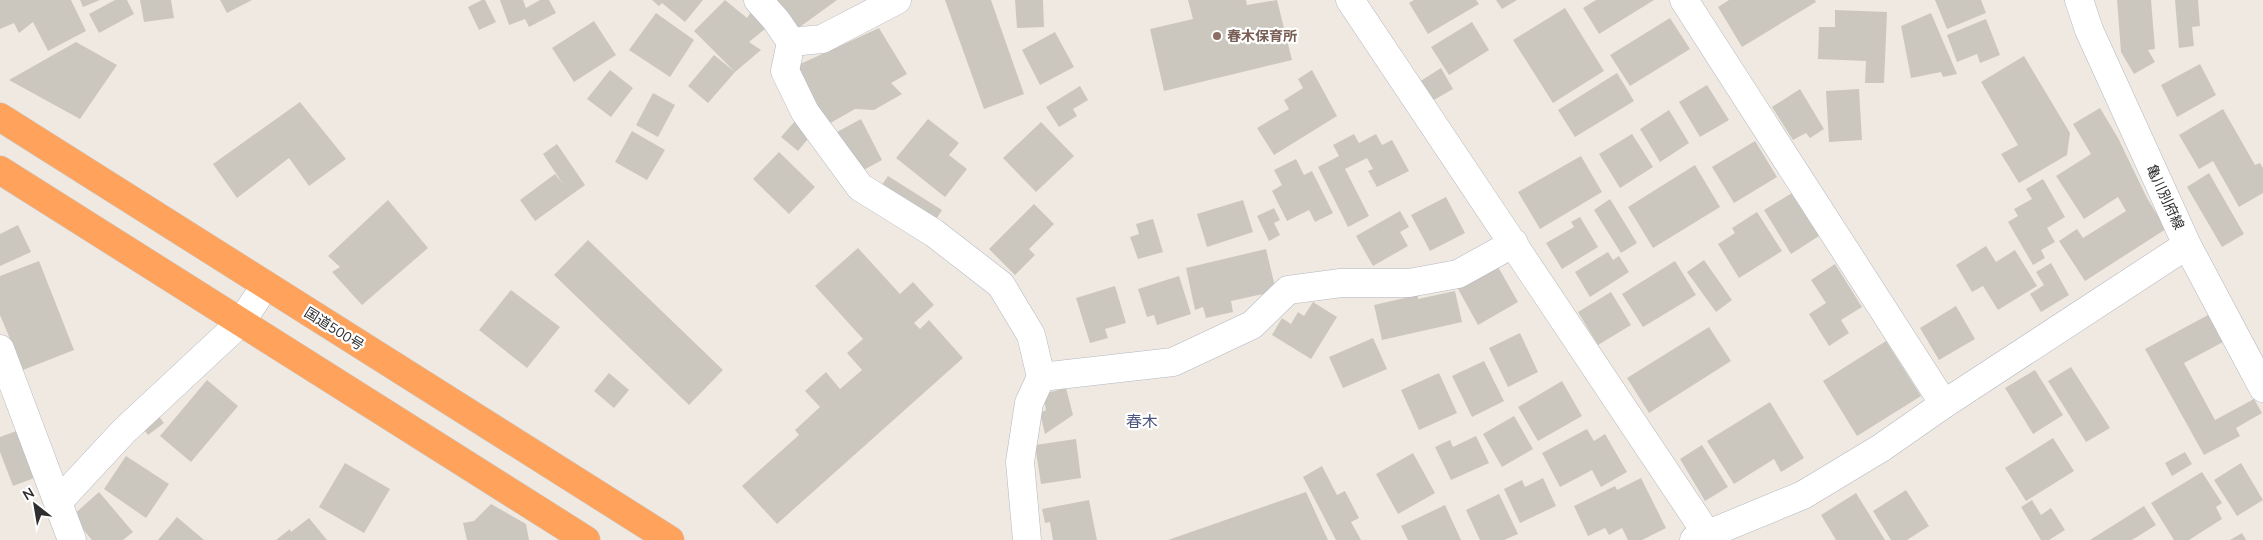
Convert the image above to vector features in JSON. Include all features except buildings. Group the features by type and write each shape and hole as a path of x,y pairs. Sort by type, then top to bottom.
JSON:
{"highway":[{"name":"国道500号","path":"0,117 670,540"},
{"path":"0,170 586,540"}],"street":[{"path":"758,0 776,20 791,42 785,71 805,112 860,187 934,233 1001,285 1031,335 1042,377 1029,403 1020,462 1027,540"},
{"path":"791,42 822,38 897,0"},
{"path":"1350,0 1514,243 1704,538 1803,495 1881,448 1944,404 2187,245"},
{"path":"1684,0 1944,404"},
{"name":"亀川別府線","path":"2079,0 2089,30 2187,245 2263,388"},
{"path":"1042,377 1174,362 1252,325 1288,290 1341,283 1409,283 1458,274 1514,243"},
{"path":"58,502 124,431 241,322 265,286"},
{"path":"0,350 72,540"}],"place":[{"name":"春木保育所","path":"1217,36"}],"district":[{"name":"春木","path":"1142,422"}]}
